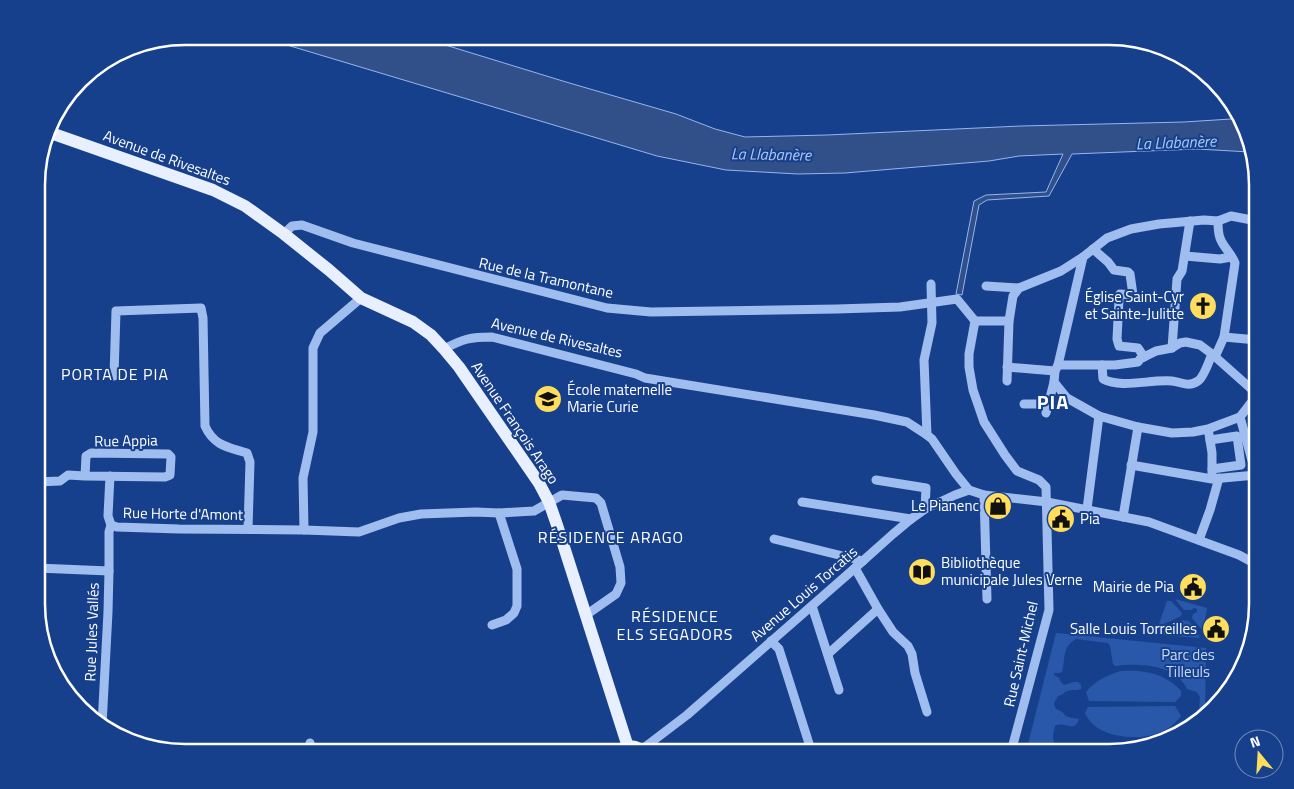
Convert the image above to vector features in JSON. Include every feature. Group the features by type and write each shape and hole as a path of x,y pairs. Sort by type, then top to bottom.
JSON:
{"main road":[{"name":"Avenue de Rivesaltes","path":"54,134 213,190 244,206 284,234 362,298 413,322 431,335 444,348"},
{"name":"Avenue François Arago","path":"444,348 539,483 549,502 586,615 623,744"}],"street":[{"path":"986,286 1019,288 1061,271 1107,238 1131,229 1190,221 1218,221 1231,216 1249,219"},
{"path":"1172,348 1176,279 1182,270 1190,221"},
{"path":"1102,365 1103,379 1113,384 1172,381 1190,385 1200,379 1224,337 1235,263 1219,236 1218,221"},
{"name":"Rue de la Tramontane","path":"284,234 292,226 302,225 353,243 607,308 651,312 837,309 900,306 957,299 975,321"},
{"path":"1093,249 1114,270 1130,274 1134,295 1120,294 1117,339 1119,346 1138,348 1141,359"},
{"path":"1024,405 1047,408 1083,256"},
{"path":"1185,256 1220,259 1232,257"},
{"path":"931,284 932,323 924,360 929,437 969,490 984,496 1047,502 1149,522 1239,555 1249,561"},
{"path":"1007,381 1008,321 1013,296 1019,288"},
{"path":"304,530 304,478 313,432 312,348 320,333 362,298"},
{"path":"114,376 116,311 201,308 203,318 205,426 209,435 221,445 247,453 250,462 248,529"},
{"path":"975,321 1008,321"},
{"name":"Rue Saint-Michel","path":"975,321 969,354 969,367 973,390 984,422 1005,455 1018,471 1039,480 1046,487 1049,610 1013,744"},
{"name":"Avenue de Rivesaltes","path":"444,348 462,340 475,337 492,337 646,378 907,422 929,437"},
{"path":"1224,337 1249,339"},
{"path":"1007,367 1056,368 1115,365 1141,359 1156,351 1172,348 1186,342 1200,345 1249,388"},
{"path":"1054,382 1067,398 1099,416 1138,427 1172,433 1208,429 1240,416 1249,405"},
{"path":"1087,509 1099,416"},
{"path":"1240,416 1249,439"},
{"path":"1123,517 1138,427"},
{"path":"1199,540 1210,510 1216,479 1212,468 1208,429"},
{"path":"1210,440 1236,436 1241,465 1212,468"},
{"path":"1239,454 1249,450"},
{"name":"Rue Appia","path":"45,482 60,481 68,475 85,476 165,477 170,475 171,458 168,454 91,453 86,456 85,476"},
{"path":"1131,466 1216,479 1249,476"},
{"name":"Rue Horte d'Amont","path":"110,476 108,516 111,525 117,527 359,532 399,518 421,514 534,511 562,495 596,498 601,503 620,567 621,583 616,594 586,615"},
{"path":"876,480 926,488 925,509"},
{"name":"Avenue Louis Torcatis","path":"651,744 687,715 911,519 925,509 969,490"},
{"path":"984,496 986,599"},
{"path":"802,502 911,519"},
{"path":"492,625 506,620 514,613 517,606 517,569 499,513"},
{"name":"Rue Jules Vallés","path":"102,717 108,607 109,532 111,525"},
{"path":"774,539 863,561"},
{"path":"45,568 109,571"},
{"path":"855,568 893,632 908,646 912,654 915,673 927,712"},
{"path":"812,606 839,690"},
{"path":"828,654 878,609"},
{"path":"771,641 780,649 810,744"}],"green space":[{"path":"1175,599 1207,608 1203,631 1192,618 1197,609 1184,610"},
{"path":"1167,601 1171,601 1182,613 1181,616 1158,627"},
{"path":"1183,620 1189,621 1200,638 1164,635 1162,630"},
{"name":"Parc des Tilleuls","path":"1056,633 1206,648 1205,705 1199,710 1200,697 1197,692 1187,689 1174,674 1145,665 1115,666 1108,643 1076,639 1071,642 1066,650 1062,672 1054,673 1054,675 1064,685 1078,682 1081,685 1081,689 1067,691 1058,696 1054,703 1056,708 1063,712 1065,716 1079,719 1075,726 1062,724 1055,726 1053,734 1055,744 1028,744"},
{"name":"Parc des Tilleuls","path":"1121,671 1146,672 1161,676 1181,691 1181,696 1175,702 1089,701 1086,692 1093,685 1111,674"},
{"name":"Parc des Tilleuls","path":"1175,706 1181,716 1173,724 1156,734 1137,737 1126,737 1106,732 1090,721 1085,713 1088,707"}],"water":[{"name":"La Llabanère","path":"287,45 445,45 676,114 715,129 745,137 1231,119 1235,123 1245,152 1197,149 1072,154 1049,196 987,200 979,205 962,295 956,294 974,201 986,195 1046,192 1063,154 1019,156 989,161 845,173 798,174 726,170 657,156"}],"place":[{"name":"Église Saint-Cyr et Sainte-Julitte","path":"1203,306"},
{"name":"École maternelle Marie Curie","path":"548,399"},
{"name":"Le Pianenc","path":"998,506"},
{"name":"Pia","path":"1061,519"},
{"name":"Bibliothèque municipale Jules Verne","path":"922,572"},
{"name":"Mairie de Pia","path":"1193,587"},
{"name":"Salle Louis Torreilles","path":"1216,629"}],"district":[{"name":"PORTA DE PIA","path":"115,374"},
{"name":"PIA","path":"1053,402"},
{"name":"RÉSIDENCE ARAGO","path":"611,537"},
{"name":"RÉSIDENCE ELS SEGADORS","path":"675,625"}]}
